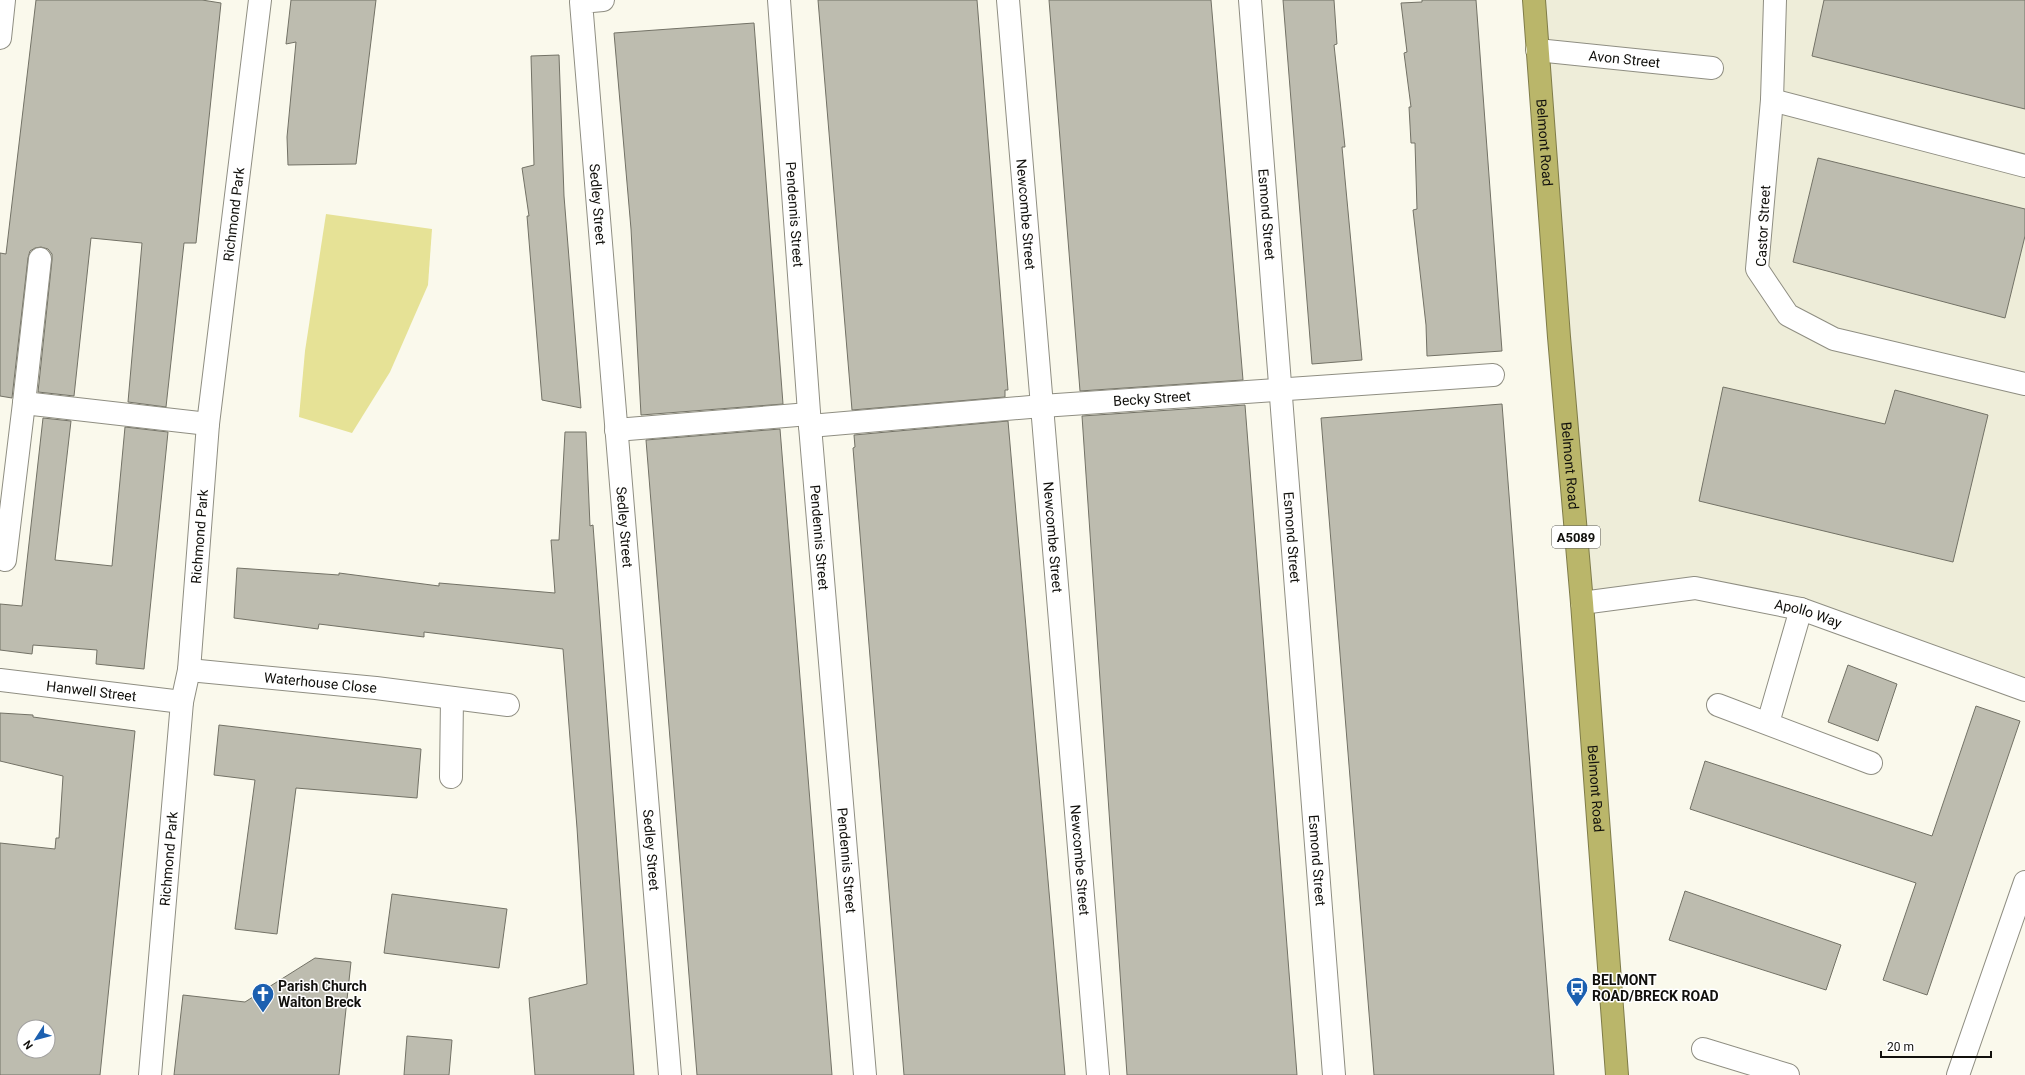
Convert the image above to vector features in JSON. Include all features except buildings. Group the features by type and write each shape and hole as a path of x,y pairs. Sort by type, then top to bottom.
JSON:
{"highway":[{"name":"Belmont Road","path":"1534,0 1536,50 1559,344 1582,604 1617,1075"}],"street":[{"path":"0,38 4,0"},
{"name":"Richmond Park","path":"150,1075 182,702 189,670 208,424 260,0"},
{"name":"Sedley Street","path":"603,0 581,2 670,1075"},
{"name":"Pendennis Street","path":"779,0 810,420 865,1075"},
{"name":"Newcombe Street","path":"1008,0 1098,1075"},
{"name":"Esmond Street","path":"1250,0 1334,1075"},
{"name":"Castor Street","path":"1776,0 1772,100 1757,269 1788,315 1834,339 2025,384"},
{"name":"Avon Street","path":"1536,50 1712,68"},
{"path":"1772,100 2025,166"},
{"path":"5,560 40,259"},
{"name":"Becky Street","path":"616,430 1042,406 1493,375"},
{"path":"24,403 208,424"},
{"name":"Apollo Way","path":"1582,604 1694,588 1802,609 2025,690"},
{"path":"1768,723 1802,609"},
{"name":"Waterhouse Close","path":"189,670 376,688 508,705"},
{"name":"Hanwell Street","path":"0,680 182,702"},
{"path":"451,777 452,698"},
{"path":"1718,705 1871,763"},
{"path":"1958,1075 2025,882"},
{"path":"1703,1049 1788,1075"}],"shaded area":[{"path":"1534,0 2025,0 2025,690 1695,588 1582,603"},
{"path":"326,214 432,229 428,285 390,372 352,433 299,417 305,351"}],"place":[{"name":"BELMONT ROAD/BRECK ROAD","path":"1577,1008"},
{"name":"Parish Church Walton Breck","path":"263,1014"}]}
